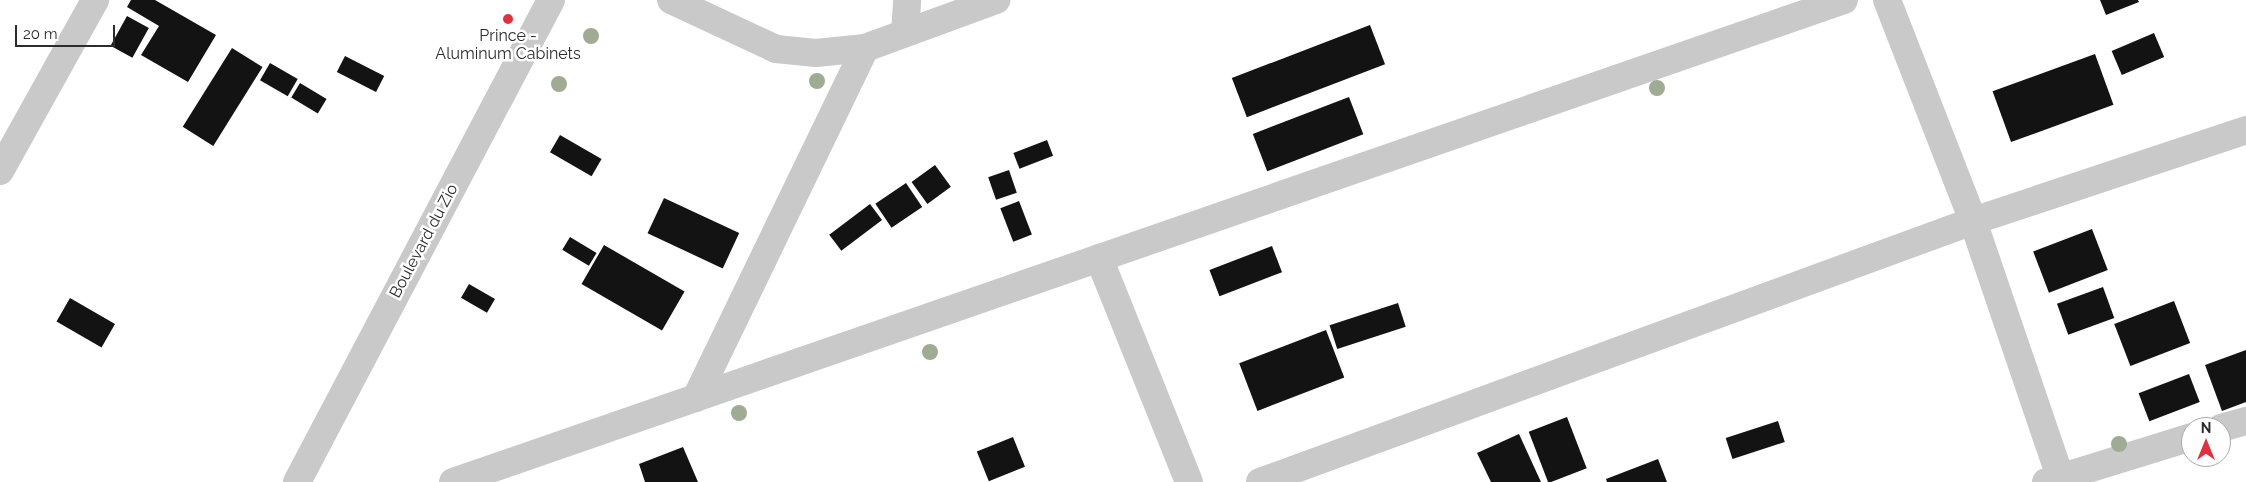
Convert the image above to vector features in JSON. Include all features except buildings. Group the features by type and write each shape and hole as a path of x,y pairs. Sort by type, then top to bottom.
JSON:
{"street":[{"path":"0,171 96,0"},
{"name":"Boulevard du Zio","path":"297,482 551,0"},
{"path":"671,0 776,49 816,53 865,48 996,0"},
{"path":"905,32 906,0"},
{"path":"453,482 1844,0"},
{"path":"1887,0 1973,221 2053,480 2181,440"},
{"path":"696,398 865,48"},
{"path":"1260,482 1973,221 2246,130"},
{"path":"1099,258 1189,482"},
{"path":"2231,425 2246,421"}],"place":[{"name":"Prince - Aluminum Cabinets","path":"508,19"}]}
